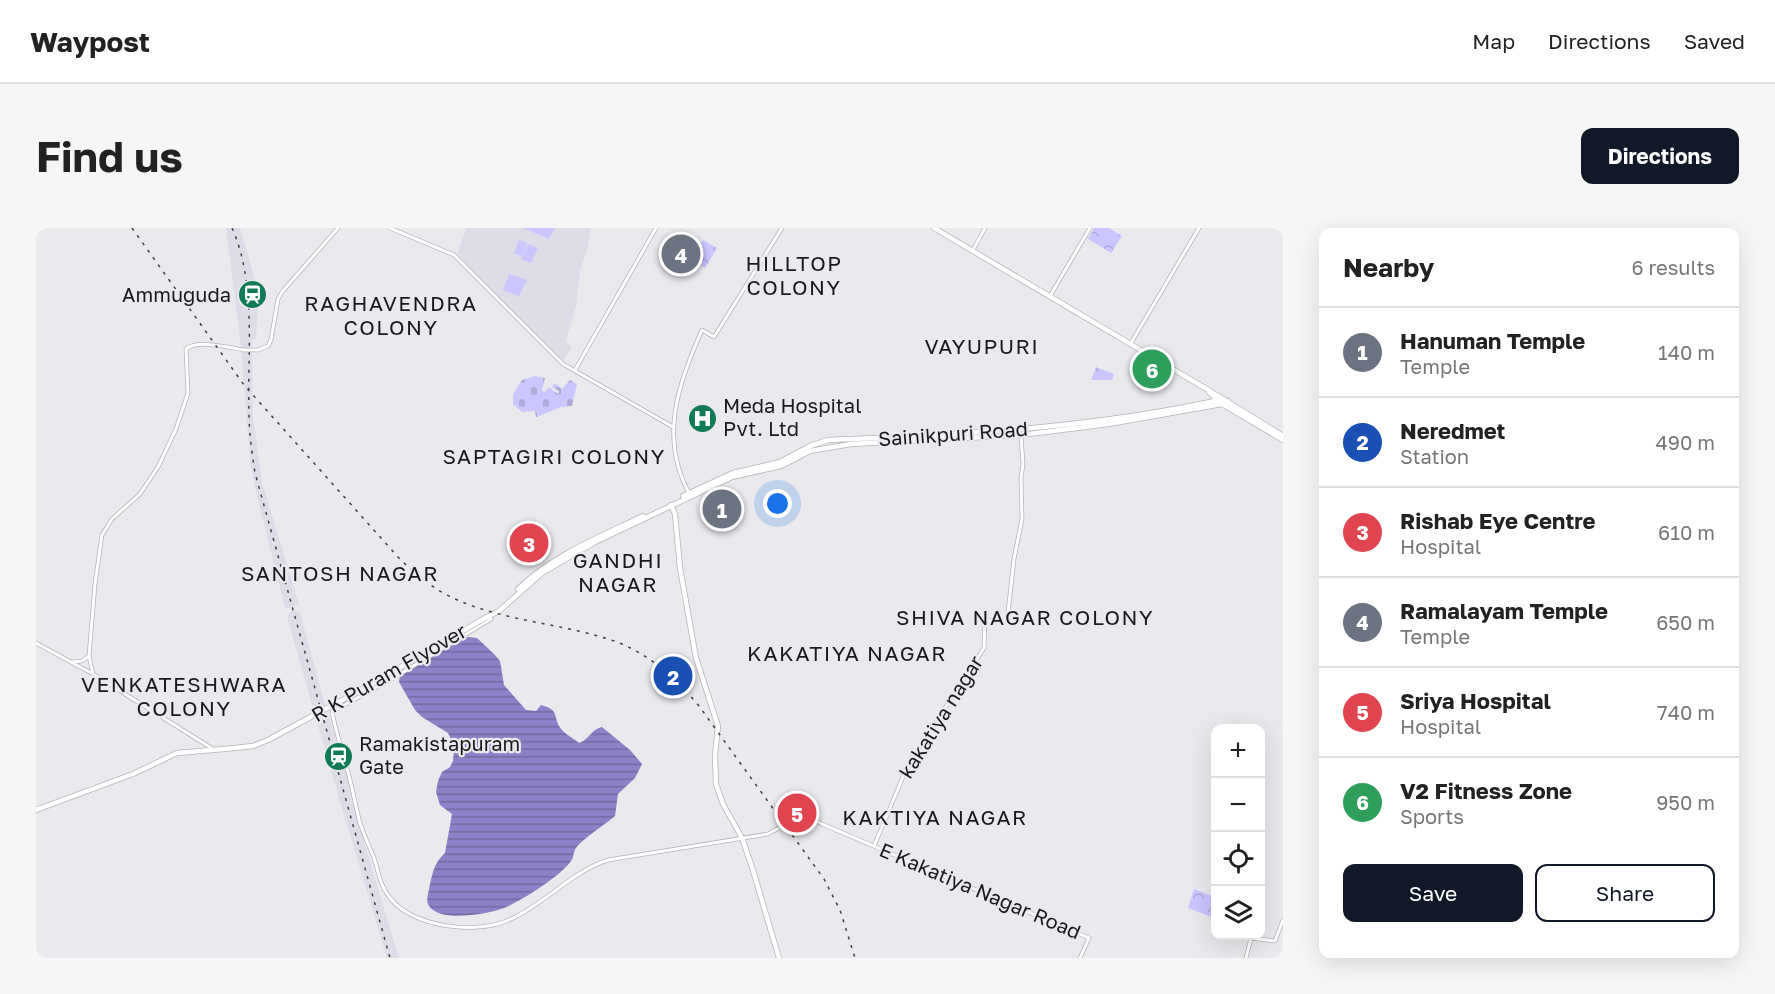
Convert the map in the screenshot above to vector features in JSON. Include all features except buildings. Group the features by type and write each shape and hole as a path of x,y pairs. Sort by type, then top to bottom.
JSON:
{"main road":[{"path":"934,228 1283,438"},
{"path":"1208,392 1211,399 1209,402"},
{"name":"Sainikpuri Road","path":"980,435 1107,420 1223,401"},
{"name":"Sainikpuri Road","path":"669,504 734,473 774,464 828,440 1021,435 1109,424 1223,401"},
{"name":"Sainikpuri Road","path":"497,612 540,570 595,538 732,477 781,466 796,455"},
{"path":"669,504 675,521 680,568 696,658 718,726 715,755 716,784 723,804 741,838 756,878 779,958"},
{"name":"R K Puram Flyover","path":"36,810 133,774 177,753 253,746 268,740 368,687 497,612"}],"street":[{"path":"93,674 89,656 102,536 112,519 140,494 158,467 176,429 188,393 186,349 193,345 218,345 245,350 258,350 268,346 278,299 282,292 338,228"},
{"path":"390,228 454,255 563,364 673,427"},
{"path":"575,370 656,228"},
{"path":"689,493 680,466 673,427 677,398 702,330 714,337 782,228"},
{"path":"972,251 985,228"},
{"path":"1049,297 1090,228"},
{"path":"1130,345 1199,228"},
{"name":"kakatiya nagar","path":"874,846 908,765 984,648 986,620 1007,621 1013,564 1022,519 1021,435"},
{"path":"488,617 491,619 395,678 333,711 363,832 374,858 381,884 392,901 404,911 444,927 465,928 489,925 509,920 555,892 589,866 608,860 741,838"},
{"path":"36,643 93,674 218,749"},
{"path":"70,662 82,661 89,656"},
{"name":"E Kakatiya Nagar Road","path":"741,838 768,834 804,814 822,824 1089,938 1080,958"},
{"path":"1245,958 1251,938 1275,941 1283,920"}],"shaded area":[{"path":"226,228 240,228 262,304 258,307 256,339 252,339 253,418 262,482 299,604 290,608 285,608 254,484 241,347"},
{"path":"466,228 591,228 588,247 580,271 576,306 566,341 572,347 563,362 457,254"},
{"path":"291,612 300,613 344,764 356,815 399,958 387,958 340,802 287,617"},
{"path":"467,637 477,638 500,661 504,685 526,710 536,711 541,705 551,709 561,729 579,743 602,727 630,750 642,764 635,778 618,794 615,816 579,845 571,861 559,874 504,908 487,913 453,916 435,911 429,906 427,899 435,867 445,853 452,814 440,805 436,792 442,772 450,767 453,761 454,750 448,733 415,710 399,682 400,675"}],"green space":[{"path":"523,228 555,228 549,239"},
{"path":"1094,228 1109,228 1122,236 1111,253 1088,239"},
{"path":"519,240 527,243 522,256 514,253"},
{"path":"703,240 717,248 705,268 692,259"},
{"path":"528,244 538,248 531,263 521,259"},
{"path":"509,274 527,280 519,296 503,290"},
{"path":"1096,367 1114,374 1112,380 1091,380"},
{"path":"535,376 545,378 542,391 545,392 549,387 558,394 559,391 552,387 555,383 562,389 570,380 577,384 572,406 561,407 537,417 535,411 522,412 513,404 513,394 522,380"},
{"path":"1194,889 1211,895 1211,917 1188,908"}],"railway":[{"path":"132,228 244,385 398,557 420,577 445,594 486,610 596,635 617,642 652,661 682,686 699,706 824,879 840,910 855,958"},
{"path":"232,228 240,250 248,295 249,420 255,473 390,958"}],"place":[{"name":"Ramalayam Temple","path":"681,254"},
{"name":"Ammuguda","path":"252,295"},
{"name":"V2 Fitness Zone","path":"1152,369"},
{"name":"Meda Hospital Pvt. Ltd","path":"702,418"},
{"name":"Hanuman Temple","path":"722,509"},
{"name":"Rishab Eye Centre","path":"529,543"},
{"name":"Neredmet","path":"673,676"},
{"name":"Ramakistapuram Gate","path":"338,756"},
{"name":"Sriya Hospital","path":"797,813"}],"district":[{"name":"HILLTOP COLONY","path":"794,276"},
{"name":"RAGHAVENDRA COLONY","path":"391,316"},
{"name":"VAYUPURI","path":"982,347"},
{"name":"SAPTAGIRI COLONY","path":"554,457"},
{"name":"GANDHI NAGAR","path":"618,573"},
{"name":"SANTOSH NAGAR","path":"340,574"},
{"name":"SHIVA NAGAR COLONY","path":"1025,618"},
{"name":"KAKATIYA NAGAR","path":"847,654"},
{"name":"VENKATESHWARA COLONY","path":"184,697"},
{"name":"KAKTIYA NAGAR","path":"935,818"}]}
